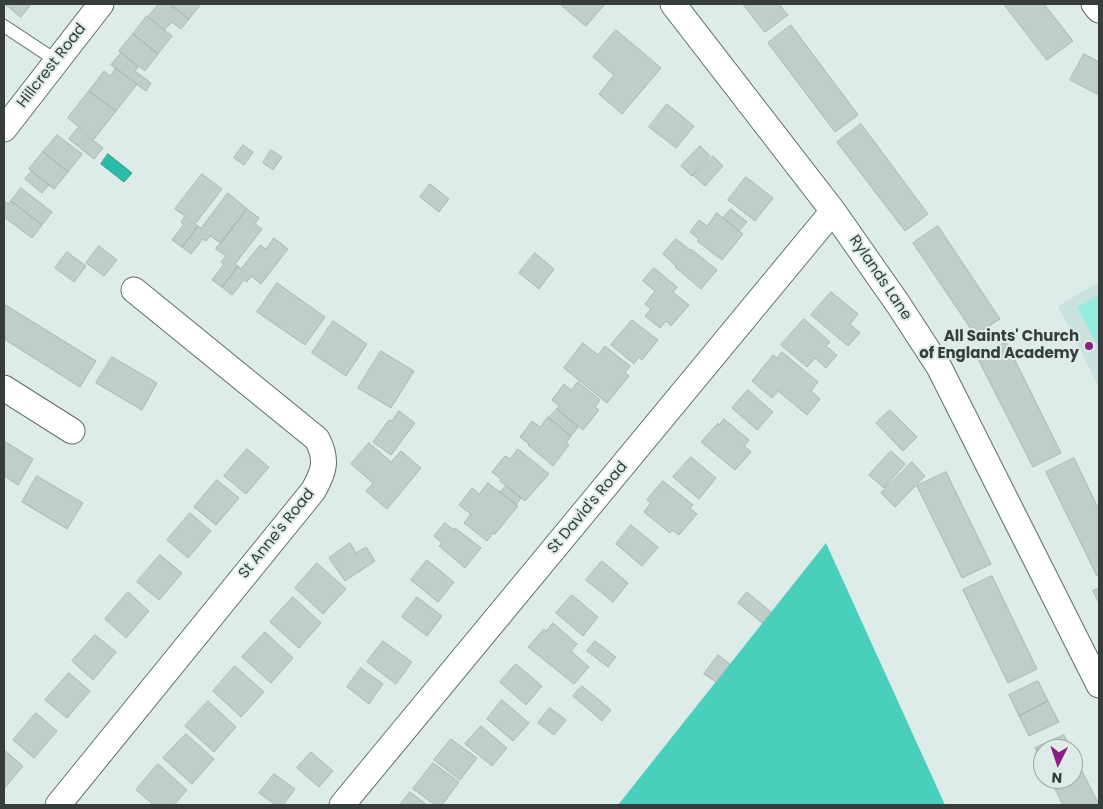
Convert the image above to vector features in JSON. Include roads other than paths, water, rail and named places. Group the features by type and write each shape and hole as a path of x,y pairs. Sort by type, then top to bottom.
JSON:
{"street":[{"name":"Hillcrest Road","path":"4,129 101,4"},
{"name":"Rylands Lane","path":"673,4 834,211 939,367 1099,685"},
{"path":"1094,4 1099,10"},
{"name":"St David's Road","path":"342,805 834,211"},
{"name":"St Anne's Road","path":"58,805 313,491 321,477 324,464 323,450 317,439 134,290"},
{"path":"4,388 72,431"}],"lane":[{"path":"4,26 57,61"}],"place":[{"name":"All Saints' Church of England Academy","path":"1089,346"}]}
